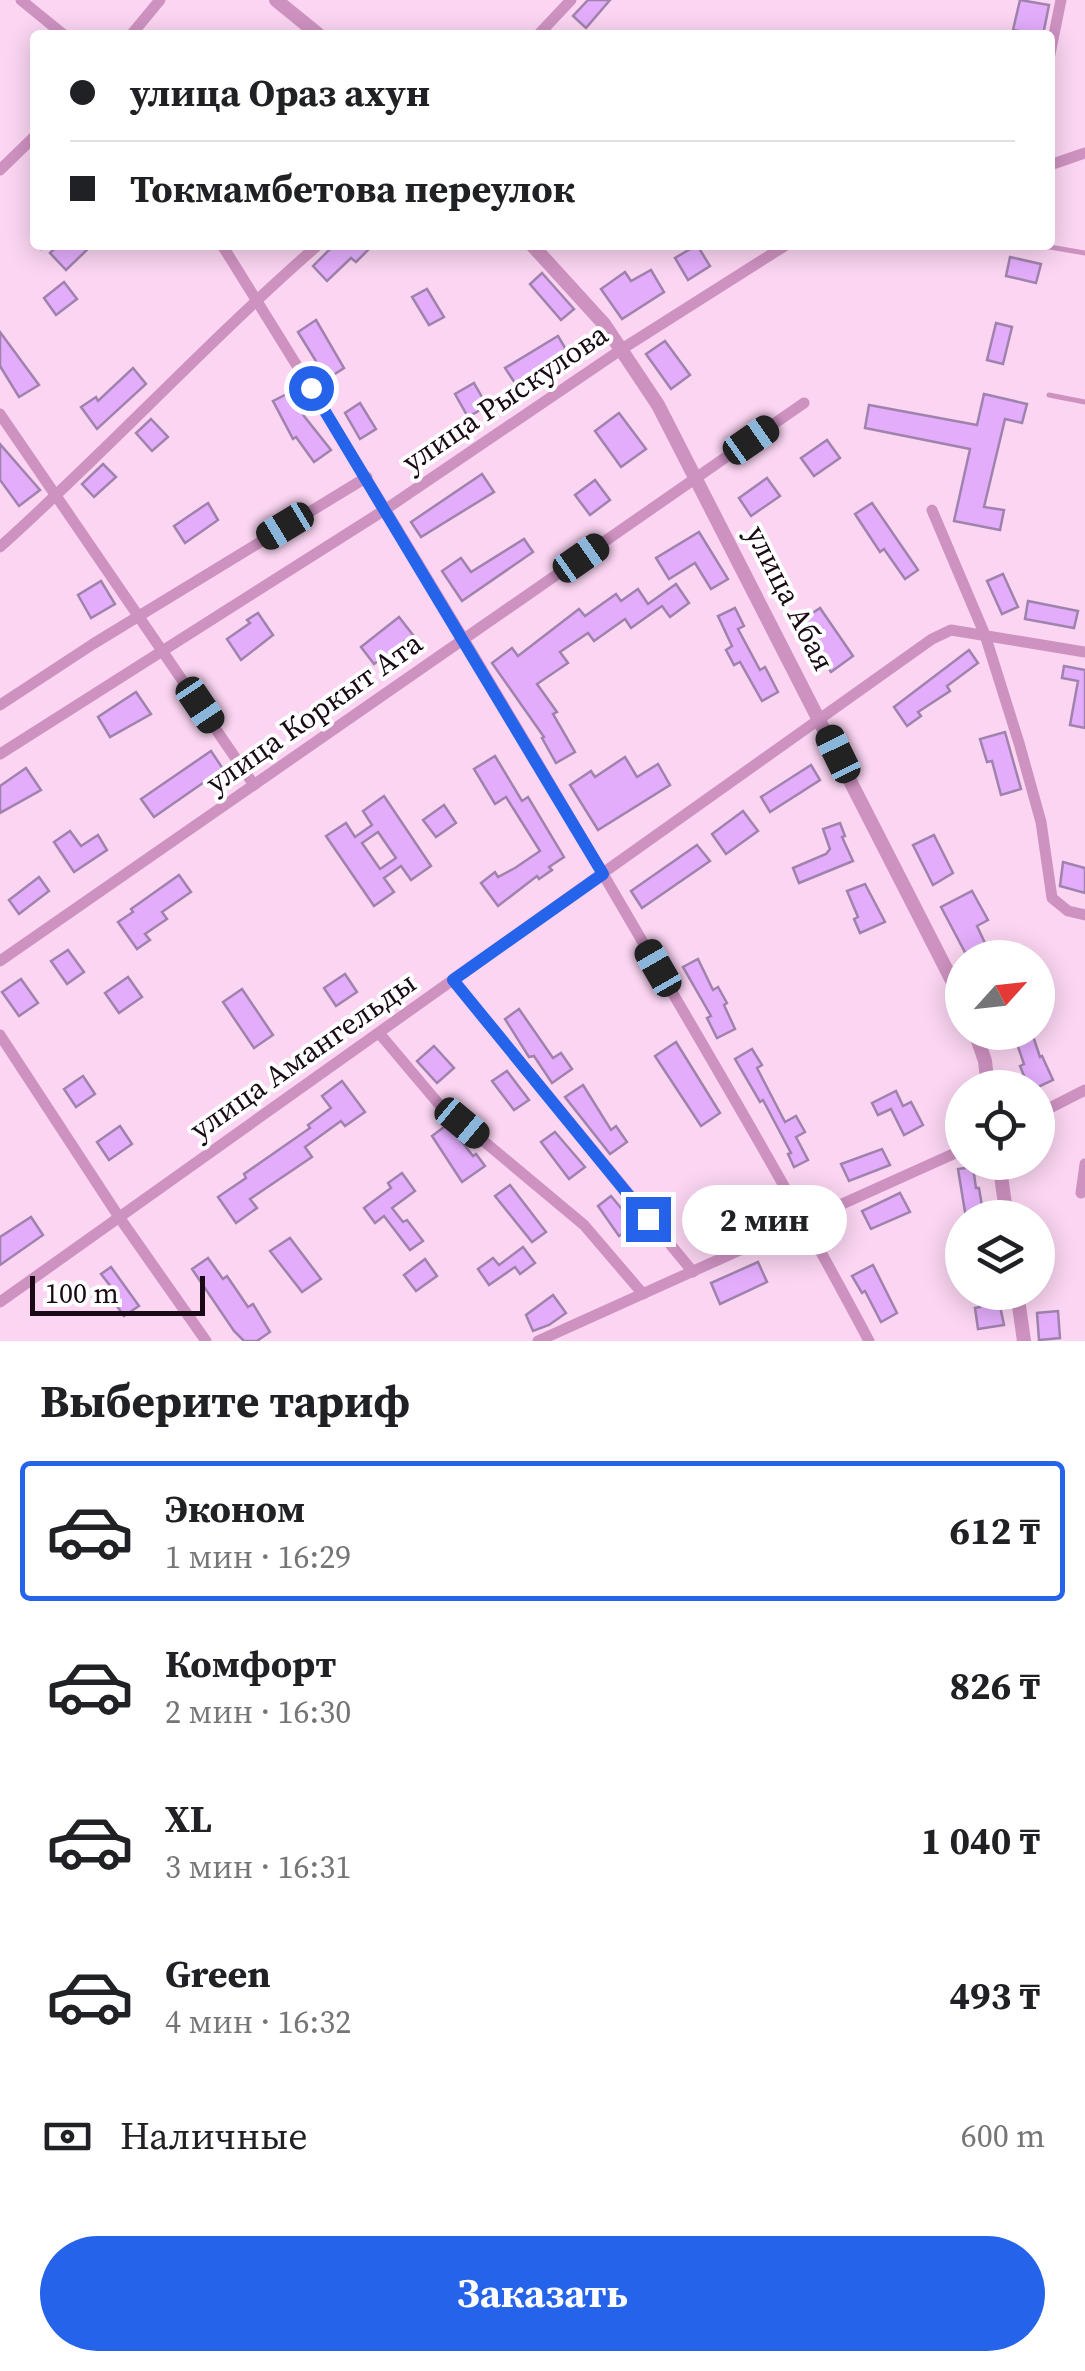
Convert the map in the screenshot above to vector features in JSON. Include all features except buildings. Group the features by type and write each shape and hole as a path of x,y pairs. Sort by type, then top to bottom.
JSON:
{"street":[{"path":"20,0 58,30"},
{"path":"135,30 160,0"},
{"path":"276,0 312,30"},
{"path":"543,30 570,0"},
{"path":"1055,30 1061,0"},
{"path":"0,170 30,141"},
{"path":"1055,163 1085,153"},
{"path":"225,250 367,477 603,874 806,1220 869,1341"},
{"path":"0,547 312,250"},
{"name":"улица Абая","path":"536,250 622,348 698,477 945,966"},
{"name":"улица Рыскулова","path":"0,754 386,509 622,348 778,250"},
{"name":"улица Коркыт Ата","path":"0,961 804,403"},
{"path":"0,414 254,785"},
{"path":"0,705 367,477"},
{"path":"932,510 985,635 1041,822 1052,898 1068,911 1085,915"},
{"name":"улица Амангельды","path":"0,1302 942,634 951,630 1085,652"},
{"path":"453,980 692,1272"},
{"path":"378,1033 438,1103 584,1224 644,1294"},
{"path":"0,1035 118,1217 206,1341"},
{"path":"1055,1105 1085,1090"},
{"path":"538,1341 945,1158"},
{"path":"1081,1192 1085,1164"},
{"path":"1020,1310 1024,1341"}],"lane":[{"path":"1055,248 1085,254"},
{"path":"1048,396 1085,402"}],"route":[{"path":"311,388 603,874 453,980 648,1219"}]}
